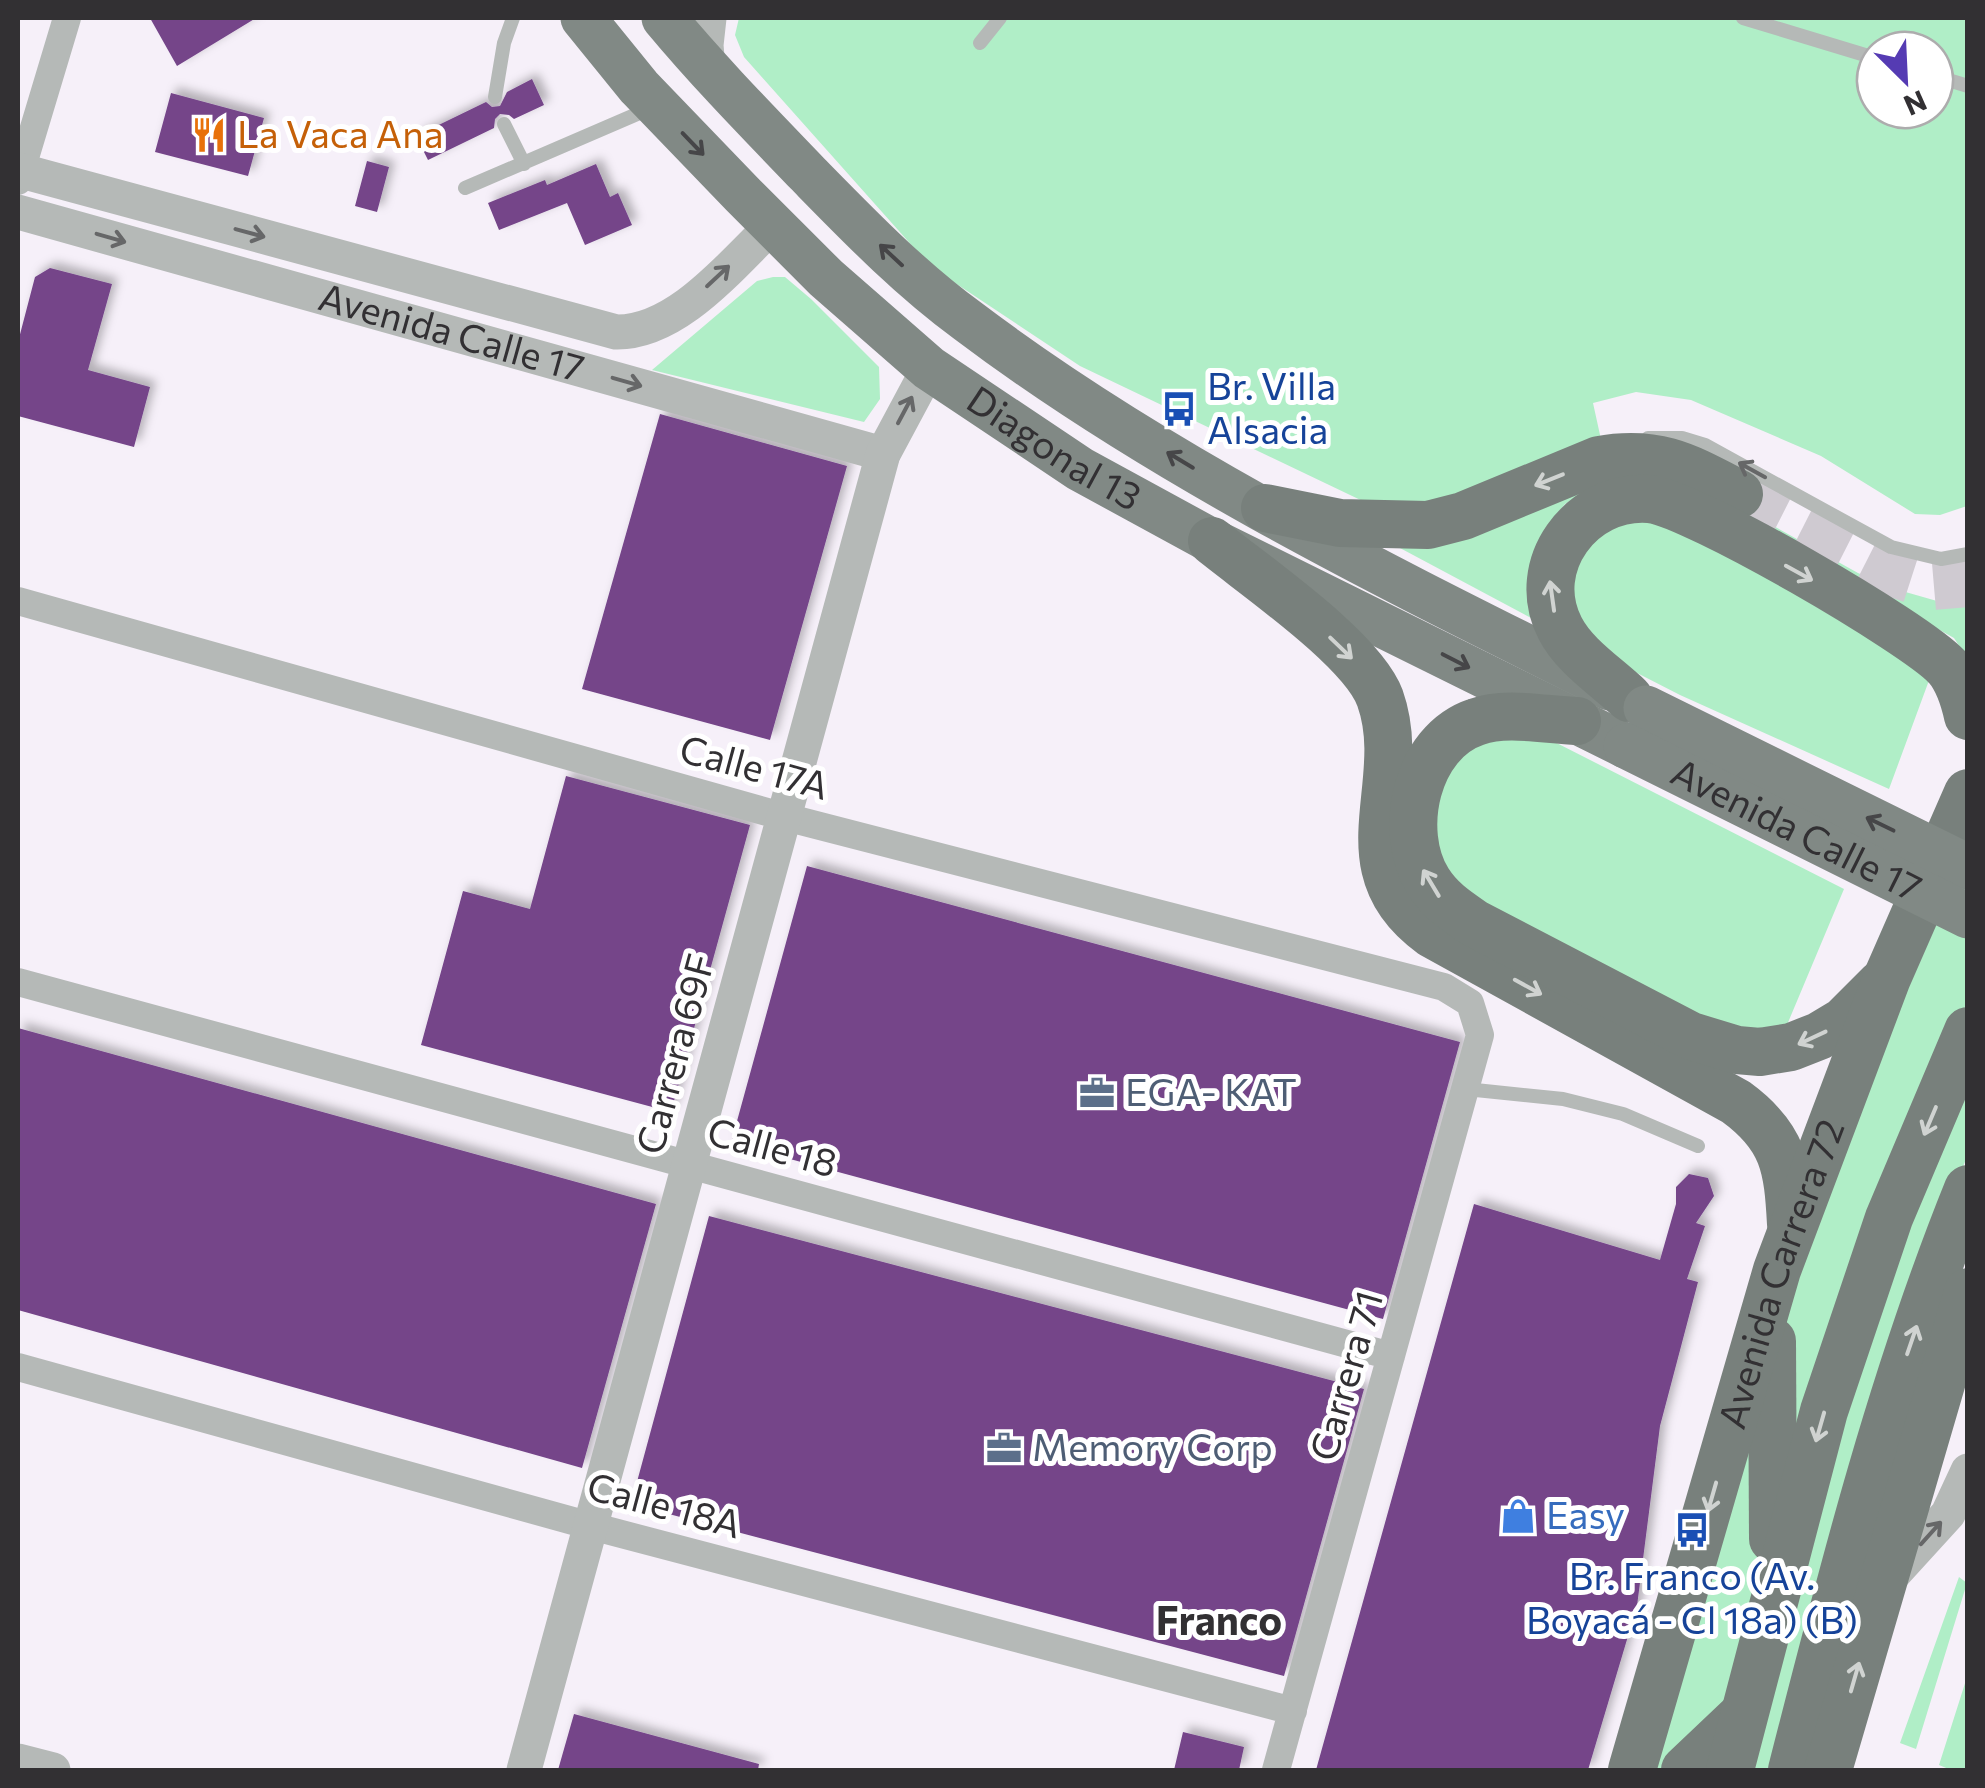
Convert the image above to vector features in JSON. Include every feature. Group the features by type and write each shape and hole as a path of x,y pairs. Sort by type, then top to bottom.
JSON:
{"highway":[{"path":"1265,508 1340,523 1428,525 1463,516 1599,460 1623,456 1652,456 1686,466 1740,494"},
{"path":"1634,717 1560,629 1552,606 1549,574 1558,549 1586,518 1619,503 1649,500 1674,506 1719,527 1900,630 1947,667 1958,682 1968,716"},
{"path":"1212,541 1343,648 1379,696 1390,744 1382,816 1384,863 1394,899 1403,910 1432,934 1756,1116 1780,1150 1789,1181 1791,1232"},
{"path":"1576,721 1503,717 1476,722 1452,735 1436,752 1416,797 1414,826 1416,852 1426,879 1444,903 1691,1036 1737,1050 1760,1052 1791,1047 1819,1036 1844,1021 1887,978"},
{"name":"Avenida Carrera 72","path":"1632,1770 1771,1287 1887,978 1968,793"},
{"path":"1730,1770 1824,1412 1889,1218 1968,1031"},
{"path":"1792,1770 1879,1445 1938,1266 1968,1189"},
{"path":"1771,1287 1774,1595"},
{"path":"1828,1770 1968,1292"},
{"path":"1934,1405 1968,1359"},
{"path":"1810,1700 1813,1770"},
{"path":"1685,1770 1743,1715"}],"main road":[{"name":"Diagonal 13","path":"584,18 656,106 826,278 928,368 1080,469 1212,541 1576,721 1634,717"},
{"name":"Diagonal 13","path":"664,18 708,70 862,228 964,319 1067,391 1634,717"},
{"name":"Avenida Calle 17","path":"1634,717 1968,867"},
{"name":"Avenida Calle 17","path":"1634,717 1968,916"}],"street":[{"path":"18,174 66,18"},
{"path":"708,70 709,18"},
{"name":"Avenida Calle 17","path":"18,174 616,332 656,326 682,310 773,225"},
{"name":"Avenida Calle 17","path":"18,212 884,454"},
{"name":"Carrera 69F","path":"524,1770 884,454 928,368"},
{"name":"Calle 17A","path":"18,602 785,816 1444,986 1470,1003"},
{"name":"Calle 18","path":"18,982 1392,1356"},
{"name":"Carrera 71","path":"1276,1770 1480,1035 1470,1003"},
{"name":"Calle 18A","path":"18,1367 591,1526 1292,1712"},
{"path":"1882,1586 1948,1514 1968,1472"},
{"path":"18,1761 53,1770"}],"lane":[{"path":"495,98 504,42 513,18"},
{"path":"980,43 1000,18"},
{"path":"1743,18 1855,52"},
{"path":"465,188 636,118 656,106"},
{"path":"504,124 524,164"},
{"path":"1599,460 1634,441 1657,436 1682,438 1705,445 1892,547 1941,559 1968,554"},
{"path":"1466,1088 1563,1099 1623,1114 1698,1146"}],"green space":[{"path":"739,18 1967,18 1967,506 1940,515 1915,514 1821,456 1691,400 1636,392 1593,403 1602,444 1424,507 1371,505 1080,366 931,267 744,57 735,35"},
{"path":"785,277 811,299 879,367 880,399 864,422 652,370 757,281"},
{"path":"1684,476 1858,573 1895,589 1937,601 1967,598 1967,658 1954,638 1680,485 1593,487 1565,504 1546,527 1548,627 1385,540 1581,483"},
{"path":"1663,515 1931,675 1889,789 1680,695 1600,654 1568,606 1577,541 1601,521"},
{"path":"1535,732 1844,889 1779,1044 1751,1045 1467,901 1432,853 1432,788 1470,744"},
{"path":"1967,839 1967,1002 1901,1153 1786,1508 1785,1291"},
{"path":"1967,1063 1967,1157 1935,1234 1778,1770 1738,1770 1901,1225"},
{"path":"1754,1411 1767,1594 1726,1711 1670,1770 1652,1770"},
{"path":"1959,1577 1967,1583 1916,1749 1900,1743"},
{"path":"1967,1677 1967,1770 1951,1770 1939,1765"}],"building":[{"path":"150,18 256,18 177,66"},
{"path":"532,79 544,105 514,119 500,114 494,128 428,160 416,136 486,102 492,107 500,106 507,92"},
{"name":"La Vaca Ana","path":"171,93 264,118 248,176 155,152"},
{"path":"367,161 389,167 377,212 355,206"},
{"path":"596,164 610,197 618,193 632,225 585,245 567,203 499,230 488,203 545,180 547,185"},
{"path":"50,268 112,284 88,370 150,387 134,447 18,416 18,342 35,277"},
{"path":"660,414 847,466 770,740 582,689"},
{"path":"566,776 750,825 671,1112 421,1045 463,891 530,909"},
{"name":"EGA- KAT","path":"807,866 1460,1042 1383,1319 731,1143"},
{"path":"18,1028 656,1204 582,1468 18,1310"},
{"name":"Easy","path":"1689,1174 1708,1178 1714,1196 1696,1223 1705,1226 1687,1279 1698,1282 1660,1426 1637,1606 1588,1770 1316,1770 1474,1204 1660,1260 1676,1204 1676,1187"},
{"name":"Memory Corp","path":"709,1216 1364,1389 1284,1676 631,1504"},
{"path":"574,1714 759,1764 758,1770 558,1770"},
{"path":"1183,1732 1244,1747 1239,1770 1174,1770"}],"tunnel":[{"path":"1739,494 1899,575 1933,586 1968,583"}],"place":[{"name":"La Vaca Ana","path":"209,135"},
{"name":"Br. Villa Alsacia","path":"1179,409"},
{"name":"EGA- KAT","path":"1097,1093"},
{"name":"Memory Corp","path":"1004,1448"},
{"name":"Easy","path":"1518,1516"},
{"name":"Br. Franco (Av. Boyacá - Cl 18a) (B)","path":"1692,1530"}],"district":[{"name":"Franco","path":"1219,1621"}]}
